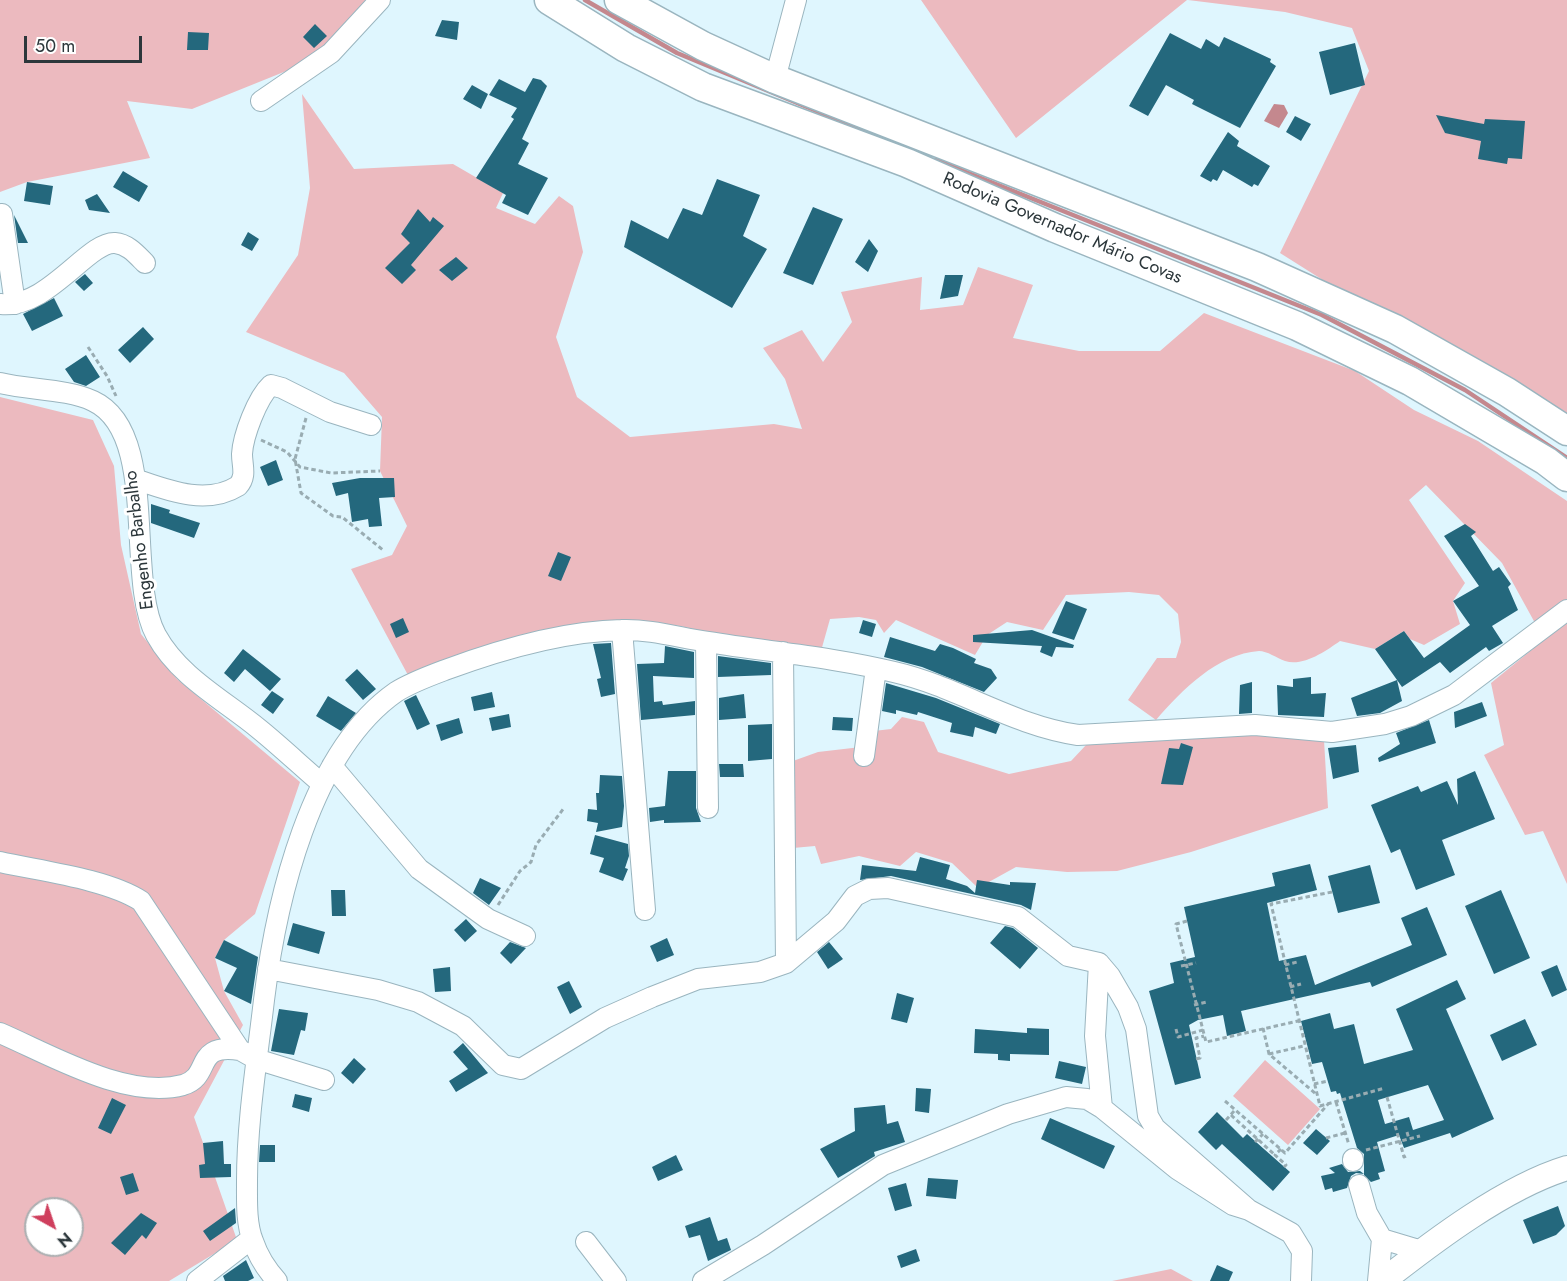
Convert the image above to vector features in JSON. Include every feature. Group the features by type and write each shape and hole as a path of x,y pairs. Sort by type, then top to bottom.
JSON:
{"highway":[{"name":"Rodovia Governador Mário Covas","path":"549,0 626,48 703,87 907,163 1066,232 1297,326 1410,381 1546,461 1567,477"},
{"name":"Rodovia Governador Mário Covas","path":"619,0 704,46 775,79 952,146 1300,286 1395,329 1506,392 1567,431"}],"main road":[{"path":"1383,1281 1422,1251 1520,1188 1567,1168"}],"street":[{"path":"261,101 331,53 380,0"},
{"path":"775,79 796,0"},
{"path":"2,214 7,304 33,297 100,248 111,243 127,246 146,263"},
{"name":"Engenho Barbalho","path":"0,383 87,399 103,407 127,441 135,479 144,588 150,621 155,634 180,668 259,729 321,783"},
{"path":"135,479 179,493 208,494 235,488 243,479 242,455 246,433 264,393 271,385 282,388 330,412 371,425"},
{"path":"277,1281 268,1271 252,1239 247,1201 248,1055 284,894 321,783 364,722 396,692 482,657 538,641 622,630 664,633 706,642 876,668 943,687 981,706 1051,731 1078,735 1256,725 1332,732 1402,719 1454,695 1567,610"},
{"path":"622,630 645,910"},
{"path":"706,642 708,808"},
{"path":"783,652 786,963"},
{"path":"864,756 876,668"},
{"path":"332,766 419,869 488,919 525,936"},
{"path":"0,862 107,886 128,892 141,901 248,1055"},
{"path":"268,969 378,990 418,1002 463,1026 503,1065 521,1069 605,1018 652,997 698,980 760,972 786,963 836,921 855,896 869,889 888,888 1018,917 1068,957 1099,963 1110,976 1128,1006 1136,1029 1144,1106 1155,1128 1249,1210"},
{"path":"1099,963 1095,1036 1102,1108"},
{"path":"0,1033 117,1083 146,1087 184,1085 196,1076 210,1053 216,1049 248,1055 324,1080"},
{"path":"704,1281 763,1245 883,1165 1008,1114 1066,1096 1087,1100 1102,1108 1177,1169 1233,1205 1249,1210 1281,1226 1298,1242 1302,1251 1301,1281"},
{"path":"1359,1185 1367,1213 1382,1239 1377,1281"},
{"path":"197,1281 252,1239"},
{"path":"1382,1239 1422,1251"},
{"path":"585,1242 616,1281"}],"path":[{"path":"310,402 296,459 301,493 333,516 342,517 383,550"},
{"path":"246,433 296,459 300,467 331,473 380,471"},
{"path":"488,919 520,871 531,862 536,845 564,808"},
{"path":"1332,892 1269,905 1314,1084 1320,1106 1384,1088"},
{"path":"1187,921 1176,924 1206,1042 1298,1021"},
{"path":"1285,964 1296,962"},
{"path":"1181,966 1196,963"},
{"path":"1289,985 1301,984"},
{"path":"1195,1005 1207,1002"},
{"path":"1263,1028 1269,1054 1317,1095"},
{"path":"1176,1029 1178,1037 1203,1030"},
{"path":"1196,1059 1200,1058 1196,1038 1204,1036"},
{"path":"1269,1054 1304,1046"},
{"path":"1314,1084 1328,1081"},
{"path":"1387,1097 1404,1157 1406,1156"},
{"path":"1225,1101 1285,1153 1329,1103"},
{"path":"1336,1102 1355,1156 1420,1136"},
{"path":"1226,1120 1235,1110"},
{"path":"1231,1115 1286,1165 1284,1167"},
{"path":"1407,1132 1409,1139"},
{"path":"1326,1138 1345,1133"},
{"path":"1255,1142 1263,1134"},
{"path":"1275,1155 1281,1149"}],"shaded area":[{"path":"0,0 368,0 331,53 192,109 127,101 150,158 27,182 0,192"},
{"path":"921,0 1187,0 1016,138"},
{"path":"1188,0 1567,0 1567,434 1280,253 1369,71 1352,28 1285,12"},
{"path":"302,94 354,169 453,164 503,193 496,208 535,224 559,196 573,206 583,252 556,337 577,397 630,437 774,424 802,429 785,379 763,348 802,330 823,362 852,322 841,292 922,277 920,310 963,305 978,267 1033,285 1013,338 1079,351 1160,351 1204,313 1355,371 1414,410 1478,441 1567,501 1567,599 1535,623 1502,563 1426,485 1409,500 1465,583 1453,601 1460,624 1424,645 1410,639 1404,631 1375,649 1340,641 1314,657 1299,662 1285,661 1262,651 1244,654 1215,666 1202,675 1156,720 1128,700 1157,658 1176,658 1181,642 1178,614 1159,595 1129,592 1066,595 1043,630 1007,622 987,635 975,655 896,620 884,633 876,620 859,617 830,619 821,651 735,638 680,626 623,620 409,677 351,569 392,555 407,526 380,471 382,417 344,373 246,332 298,255 310,188"},
{"path":"1274,104 1284,105 1288,113 1279,128 1264,121"},
{"path":"0,397 93,420 114,466 121,545 141,634 177,679 300,782 255,914 224,940 215,958 224,991 243,1025 194,1117 237,1240 169,1281 0,1281"},
{"path":"1567,621 1567,884 1543,831 1525,835 1484,755 1504,745 1491,683"},
{"path":"902,717 924,722 938,752 1009,774 1071,761 1087,744 1235,736 1324,740 1328,808 1191,852 1117,871 1067,872 1016,867 978,888 952,863 916,852 900,866 859,856 821,864 815,846 793,848 793,761 818,752 861,747 865,732 891,729"},
{"path":"1265,1060 1320,1109 1288,1145 1233,1096"},
{"path":"1171,1269 1193,1281 1112,1281"}],"building":[{"path":"442,20 459,22 457,40 435,36"},
{"path":"315,24 327,36 314,48 303,37"},
{"path":"188,32 209,33 208,50 187,50"},
{"path":"1170,33 1201,49 1206,39 1219,47 1224,37 1271,59 1270,62 1276,66 1240,128 1192,104 1194,100 1166,85 1148,116 1129,106"},
{"path":"1355,43 1365,85 1330,95 1319,52"},
{"path":"533,78 541,80 547,86 522,139 529,143 518,164 548,178 528,215 502,203 506,195 476,178 514,119 511,117 517,108 489,95 499,79 525,92"},
{"path":"472,85 488,94 481,109 463,99"},
{"path":"1436,115 1484,124 1485,119 1525,121 1522,159 1508,158 1507,164 1478,159 1481,141 1445,133"},
{"path":"1295,116 1311,124 1301,141 1286,132"},
{"path":"1228,132 1239,141 1237,146 1270,166 1258,186 1254,184 1252,187 1223,170 1217,181 1213,179 1211,182 1200,176"},
{"path":"123,171 148,186 139,202 113,187"},
{"path":"717,179 760,195 743,236 767,249 732,308 624,247 631,220 668,239 683,208 702,215"},
{"path":"27,182 53,186 50,205 24,201"},
{"path":"97,194 110,213 89,210 85,200"},
{"path":"813,207 843,219 813,285 783,273"},
{"path":"418,209 430,222 433,217 444,226 411,265 416,270 402,284 385,268 410,243 401,234"},
{"path":"14,215 28,243 18,243"},
{"path":"248,232 259,239 252,251 241,245"},
{"path":"869,239 878,251 868,272 855,262"},
{"path":"456,257 468,268 452,281 439,270"},
{"path":"85,274 93,283 84,291 75,282"},
{"path":"945,275 963,275 958,296 940,299"},
{"path":"54,298 63,316 32,331 23,314"},
{"path":"143,327 154,339 130,363 118,350"},
{"path":"86,355 100,377 86,386 74,382 65,369"},
{"path":"276,460 283,480 268,486 260,467"},
{"path":"360,478 394,478 395,497 379,498 382,526 369,527 368,519 352,522 348,493 336,496 332,483"},
{"path":"151,504 170,510 169,513 200,523 194,538 151,523"},
{"path":"1465,524 1476,532 1471,536 1493,571 1499,567 1511,584 1508,587 1518,610 1492,626 1503,643 1489,651 1486,647 1450,673 1440,662 1402,687 1375,649 1404,631 1424,658 1470,625 1453,601 1479,586 1444,536"},
{"path":"558,552 571,557 561,581 548,576"},
{"path":"1066,601 1087,609 1074,640 1052,633"},
{"path":"403,618 409,632 396,638 390,624"},
{"path":"863,620 876,624 872,637 859,633"},
{"path":"1032,630 1074,645 1073,648 1056,647 1052,657 1040,652 1042,646 973,642 973,635"},
{"path":"890,637 935,651 940,644 953,648 976,659 974,663 991,669 997,678 984,692 922,667 884,657"},
{"path":"611,643 615,694 601,697 597,679 601,678 593,644"},
{"path":"665,646 694,652 694,678 653,676 654,702 662,701 663,705 695,701 695,715 641,720 637,664 664,663"},
{"path":"243,649 281,679 270,691 245,669 234,682 224,673"},
{"path":"718,656 771,663 771,675 718,677"},
{"path":"357,669 376,689 363,700 345,680"},
{"path":"1311,677 1311,694 1326,693 1324,717 1278,715 1277,685 1293,687 1293,679"},
{"path":"1397,680 1402,701 1380,713 1357,716 1351,698"},
{"path":"1252,682 1252,713 1239,714 1240,685"},
{"path":"886,683 936,698 1000,724 996,734 975,727 973,737 950,732 952,723 918,712 917,715 896,710 896,714 882,711"},
{"path":"272,691 284,699 273,714 261,705"},
{"path":"492,692 495,707 474,711 471,697"},
{"path":"744,694 746,718 719,720 719,698"},
{"path":"416,695 430,724 417,730 404,701"},
{"path":"328,696 356,713 341,731 316,716"},
{"path":"1482,702 1487,716 1455,728 1454,712"},
{"path":"509,714 511,727 492,731 489,718"},
{"path":"833,717 853,718 852,731 832,730"},
{"path":"459,718 463,733 441,741 436,725"},
{"path":"1429,720 1436,743 1379,762 1378,758 1400,744 1396,733"},
{"path":"772,724 772,759 748,761 748,725"},
{"path":"1181,743 1193,747 1183,785 1161,784 1169,748 1179,749"},
{"path":"1356,745 1359,772 1333,779 1328,748"},
{"path":"719,764 743,764 744,777 720,777"},
{"path":"668,771 696,771 696,808 701,822 664,823 664,820 650,822 649,808 665,806"},
{"path":"1475,771 1495,819 1442,840 1455,875 1416,890 1400,849 1391,853 1371,805 1418,786 1421,792 1447,781 1458,805 1457,779"},
{"path":"600,775 622,776 624,806 622,827 596,832 598,823 587,821 588,809 597,810 596,793 599,793"},
{"path":"595,835 628,844 629,856 625,868 628,869 623,881 599,872 604,858 590,854"},
{"path":"920,857 950,865 946,879 967,886 975,893 977,880 1010,885 1010,882 1036,883 1031,910 1021,905 891,876 860,880 862,865 916,871"},
{"path":"1310,864 1317,890 1267,903 1279,961 1306,955 1315,985 1412,945 1401,918 1427,907 1447,955 1372,987 1370,982 1241,1011 1246,1031 1227,1036 1223,1015 1198,1020 1189,1025 1201,1078 1175,1085 1149,991 1174,983 1170,963 1195,957 1184,907 1275,886 1272,873"},
{"path":"1370,865 1380,903 1338,913 1328,876"},
{"path":"480,878 501,888 489,905 473,893"},
{"path":"331,890 345,890 346,916 332,916"},
{"path":"1501,890 1530,958 1494,974 1465,906"},
{"path":"466,919 477,931 465,942 454,930"},
{"path":"293,923 325,932 319,954 287,945"},
{"path":"1005,926 1013,928 1038,948 1020,969 990,943"},
{"path":"667,938 674,955 657,962 650,946"},
{"path":"224,940 258,957 251,1004 224,991 237,968 215,958"},
{"path":"510,942 526,948 511,964 500,953"},
{"path":"829,942 843,959 828,969 817,952"},
{"path":"1557,965 1567,990 1552,997 1541,972"},
{"path":"450,967 451,991 435,992 433,969"},
{"path":"1457,980 1466,999 1446,1009 1494,1119 1452,1138 1450,1133 1404,1148 1399,1135 1377,1142 1385,1171 1378,1173 1380,1179 1371,1182 1364,1175 1364,1154 1357,1148 1340,1093 1331,1092 1322,1062 1312,1064 1301,1021 1330,1013 1334,1029 1354,1024 1364,1064 1413,1050 1396,1009","holes":["1428,1085 1444,1120 1413,1130 1409,1117 1385,1124 1378,1100"]},
{"path":"569,981 582,1007 570,1014 557,987"},
{"path":"897,993 914,998 907,1023 891,1019"},
{"path":"279,1009 308,1013 305,1031 301,1030 294,1055 271,1051"},
{"path":"1525,1019 1537,1045 1502,1061 1490,1035"},
{"path":"1027,1028 1049,1029 1049,1055 1010,1054 1010,1061 998,1060 998,1054 974,1053 975,1029 1027,1033"},
{"path":"463,1043 488,1073 456,1092 449,1081 468,1069 453,1052"},
{"path":"354,1058 366,1069 353,1084 341,1073"},
{"path":"1059,1061 1086,1067 1082,1084 1055,1078"},
{"path":"916,1088 931,1089 929,1113 915,1111"},
{"path":"295,1094 312,1098 309,1112 292,1107"},
{"path":"112,1098 126,1105 111,1134 98,1128"},
{"path":"885,1105 887,1124 898,1121 905,1142 874,1152 875,1156 838,1178 820,1149 855,1131 854,1108"},
{"path":"1217,1112 1243,1138 1247,1134 1290,1172 1273,1191 1222,1144 1216,1150 1198,1132"},
{"path":"1050,1118 1115,1146 1104,1169 1041,1139"},
{"path":"1316,1129 1330,1141 1317,1155 1303,1143"},
{"path":"223,1141 224,1164 231,1164 231,1177 200,1178 199,1165 205,1164 203,1143"},
{"path":"260,1145 275,1145 275,1162 259,1162"},
{"path":"676,1155 683,1170 658,1181 652,1167"},
{"path":"1342,1164 1348,1172 1360,1171 1364,1174 1356,1173 1351,1176 1347,1188 1333,1192 1332,1188 1325,1190 1321,1176 1335,1173 1329,1168"},
{"path":"133,1173 139,1191 126,1195 120,1177"},
{"path":"928,1178 958,1180 956,1199 926,1196"},
{"path":"906,1183 912,1206 895,1211 888,1188"},
{"path":"1558,1206 1565,1226 1556,1235 1533,1244 1523,1220"},
{"path":"235,1208 236,1223 210,1241 203,1231"},
{"path":"141,1213 157,1223 146,1239 142,1235 125,1255 111,1243"},
{"path":"710,1217 718,1241 727,1238 731,1250 708,1261 700,1235 689,1238 685,1226"},
{"path":"916,1249 920,1261 901,1268 897,1256"},
{"path":"246,1260 254,1278 248,1281 225,1281 223,1276"},
{"path":"1217,1265 1233,1272 1229,1281 1210,1281"}],"waterway":[{"path":"585,0 677,53 884,139"},
{"path":"936,160 1322,315 1465,390 1567,458"}]}
